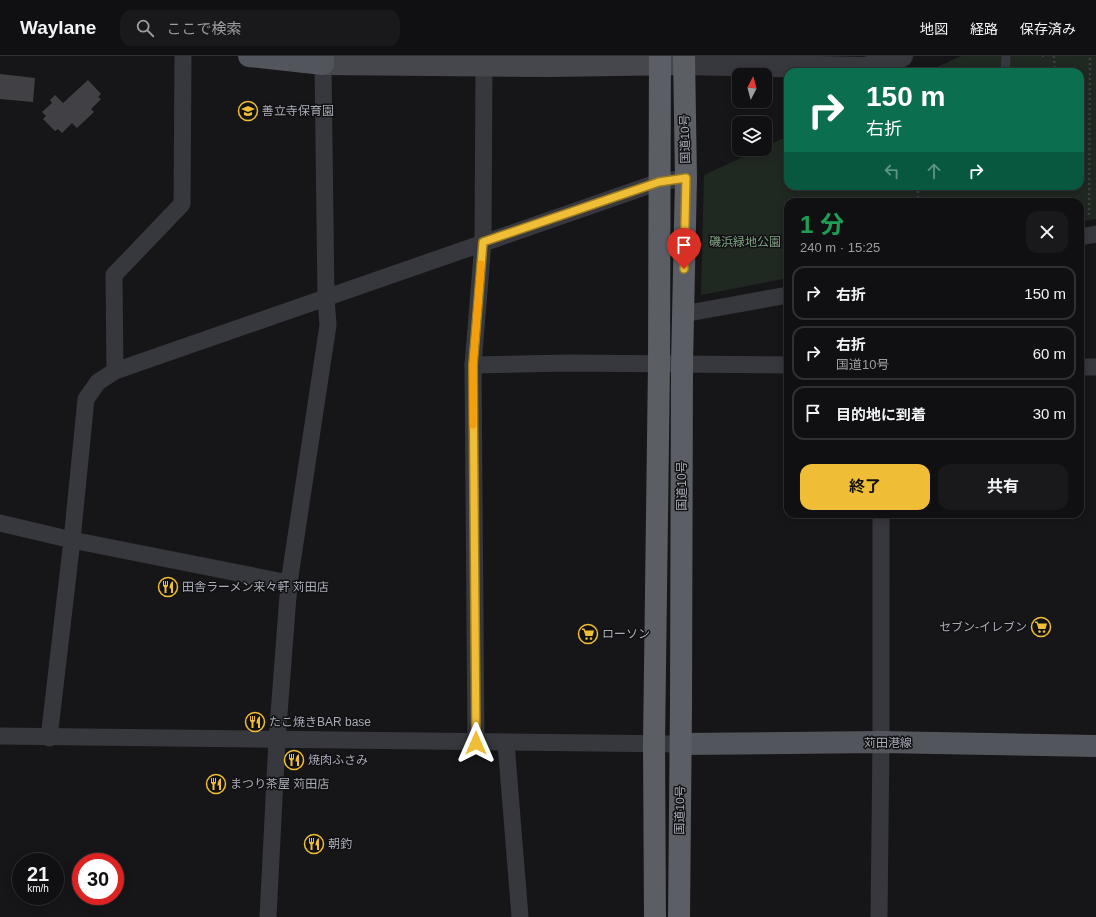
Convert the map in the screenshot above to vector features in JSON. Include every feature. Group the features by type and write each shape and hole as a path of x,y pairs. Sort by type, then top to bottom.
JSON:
{"highway":[{"name":"国道10号","path":"655,917 654,744 659,364 660,60"},
{"name":"国道10号","path":"679,917 682,364 686,178 684,60"}],"main road":[{"path":"249,56 484,65 549,61 684,60"},
{"name":"苅田港線","path":"681,744 882,742 1096,746"}],"street":[{"path":"115,371 114,275 182,204 183,56"},
{"path":"684,60 864,68 890,59"},
{"path":"268,917 277,740 289,582 328,325 326,298 323,60"},
{"path":"476,743 473,365 483,242 484,65"},
{"path":"49,738 72,540 86,399 98,382 115,371 483,242 659,182 686,178"},
{"path":"683,314 784,296"},
{"path":"473,365 568,363 784,364"},
{"path":"1084,367 1096,367"},
{"path":"879,917 882,742 881,518"},
{"path":"0,523 72,540 289,582"},
{"path":"0,736 49,738 681,744"},
{"path":"506,743 520,917"}],"lane":[{"path":"1005,68 1006,56"}],"path":[{"path":"1054,56 1055,68"},
{"path":"1089,235 1090,56"}],"green space":[{"name":"磯浜緑地公園","path":"961,56 1096,56 1096,219 1084,221 1084,198 784,198 784,279 701,295 704,175 745,156 772,156 772,144 784,138 784,190 1084,190 1084,68 935,68"}],"building":[{"path":"0,74 35,78 33,102 0,99"},
{"path":"88,80 101,94 98,97 101,99 91,109 94,112 77,128 72,123 62,133 58,129 55,131 43,119 46,116 42,112 52,103 50,100 55,95 63,103"}],"slow traffic":[{"path":"473,425 473,365 481,264"}],"place":[{"name":"善立寺保育園","path":"248,111"},
{"name":"田舎ラーメン来々軒 苅田店","path":"168,587"},
{"name":"セブン-イレブン","path":"1041,627"},
{"name":"ローソン","path":"588,634"},
{"name":"たこ焼きBAR base","path":"255,722"},
{"name":"焼肉ふさみ","path":"294,760"},
{"name":"まつり茶屋 苅田店","path":"216,784"},
{"name":"朝釣","path":"314,844"}],"route":[{"path":"476,743 473,365 483,242 659,182 686,178 684,269"}]}
